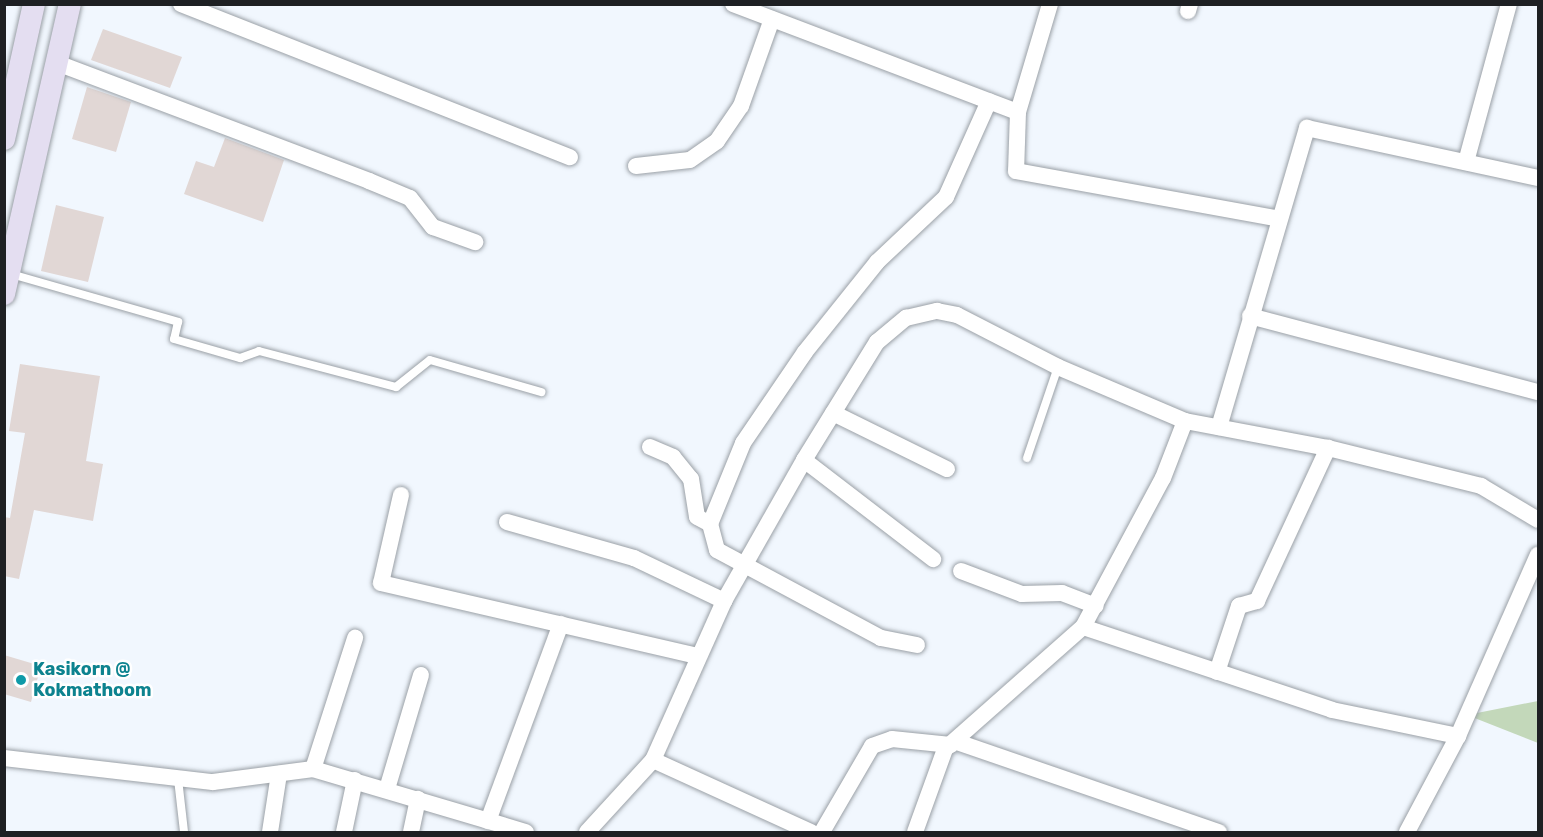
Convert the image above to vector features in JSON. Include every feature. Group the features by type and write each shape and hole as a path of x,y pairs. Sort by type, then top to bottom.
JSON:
{"main road":[{"path":"4,140 9,95 34,4"},
{"path":"7,284 70,4"}],"street":[{"path":"181,4 570,157"},
{"path":"733,4 1018,112"},
{"path":"1050,4 1018,112 1016,171 1279,219"},
{"path":"1467,162 1509,4"},
{"path":"636,166 696,158 717,141 741,106 772,19"},
{"path":"57,63 379,185 412,200 433,227 475,242"},
{"path":"917,645 882,638 717,550 710,524 743,443 805,352 877,262 946,197 989,101"},
{"path":"1219,427 1307,128 1539,178"},
{"path":"587,832 653,760 698,656 744,564 804,460 877,342 906,318 937,311 957,315 1058,367 1185,421 1328,448 1481,486 1539,520"},
{"path":"1251,316 1539,392"},
{"path":"833,413 947,469"},
{"path":"915,832 939,758 1083,627 1163,478 1185,421"},
{"path":"650,447 673,457 691,479 697,517 710,524"},
{"path":"1217,672 1239,606 1257,601 1328,448"},
{"path":"804,460 933,559"},
{"path":"401,495 381,583 698,656"},
{"path":"507,522 634,558 724,601"},
{"path":"1407,832 1458,736 1539,555"},
{"path":"961,570 1022,594 1062,593 1096,606"},
{"path":"488,820 561,624"},
{"path":"1083,627 1332,710 1458,736"},
{"path":"313,769 355,638"},
{"path":"387,789 421,675"},
{"path":"822,832 872,746 892,739 954,743 1185,827 1219,832"},
{"path":"4,759 213,782 313,769 387,789 526,832"},
{"path":"653,760 791,829 811,832"},
{"path":"270,832 279,774"},
{"path":"344,832 355,780"},
{"path":"411,832 418,799"}],"lane":[{"path":"7,284 178,322 174,339 240,358 259,351 396,387 430,360 541,392"},
{"path":"1027,458 1058,367"},
{"path":"178,779 184,832"}],"green space":[{"path":"1538,701 1538,743 1467,715"}],"building":[{"path":"103,29 182,57 170,88 91,60"},
{"path":"87,87 131,102 116,152 72,139"},
{"path":"225,138 284,160 263,222 184,194 196,161 214,167"},
{"path":"56,205 104,217 88,282 41,271"},
{"path":"20,364 100,376 86,461 103,464 93,521 34,510 19,579 4,576 4,517 10,518 25,433 9,431"},
{"name":"Kasikorn @ Kokmathoom","path":"4,655 41,666 31,702 4,694"}],"place":[{"name":"Kasikorn @ Kokmathoom","path":"21,680"}]}
